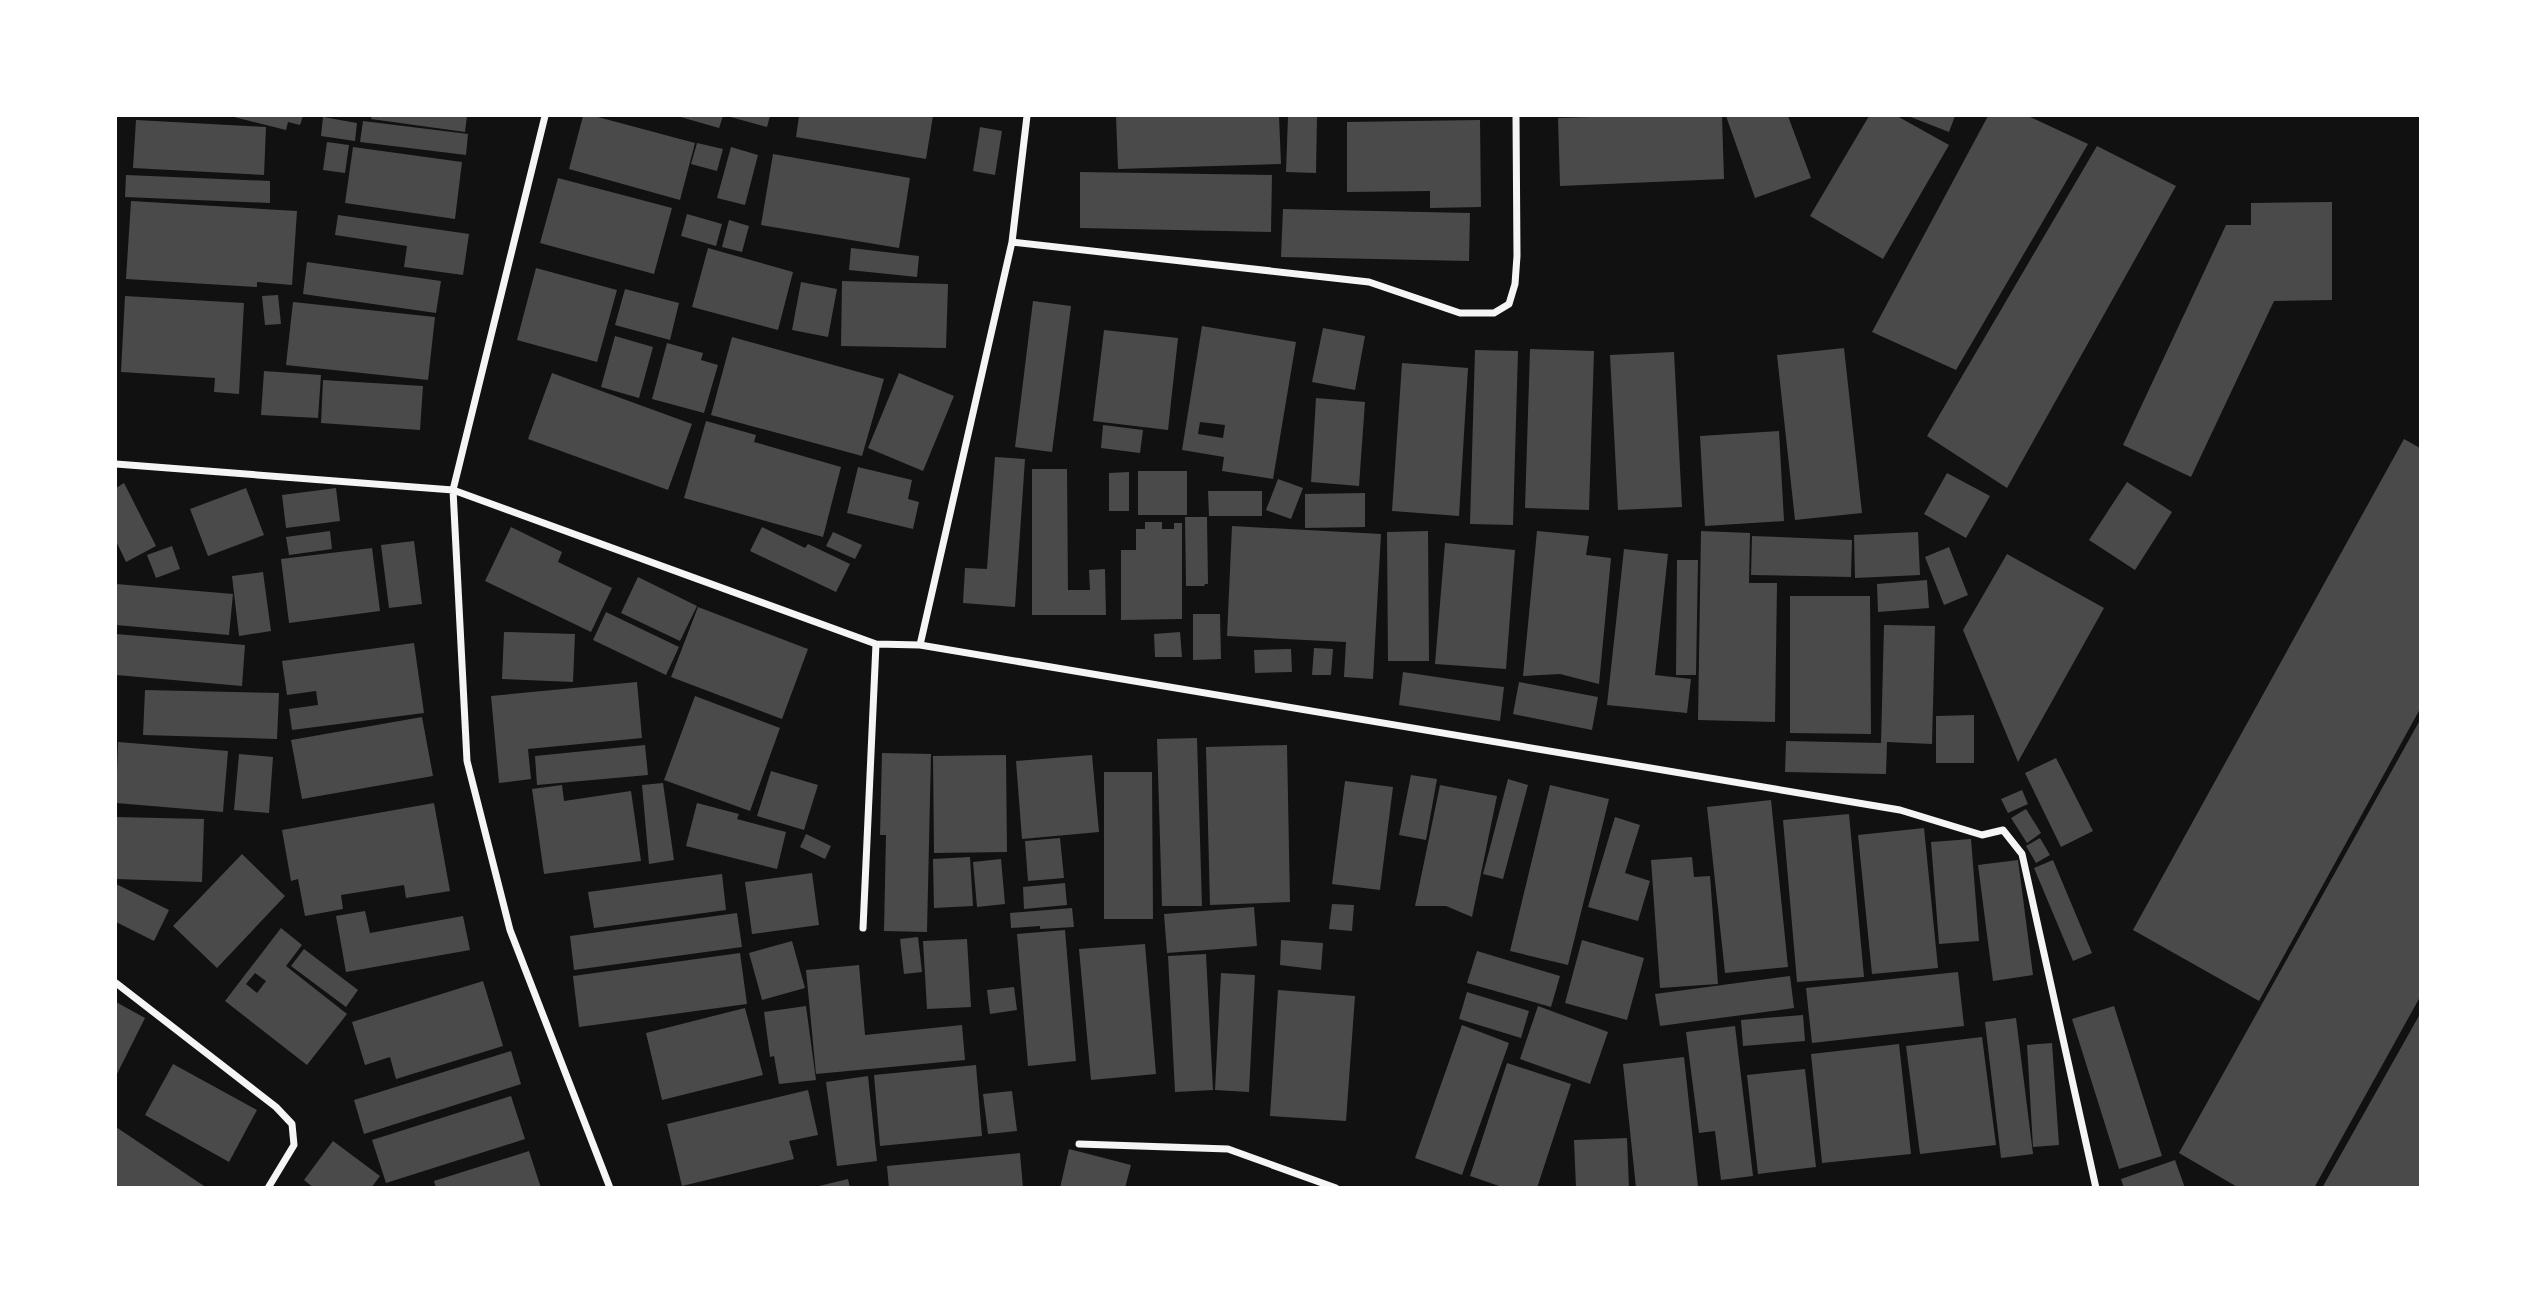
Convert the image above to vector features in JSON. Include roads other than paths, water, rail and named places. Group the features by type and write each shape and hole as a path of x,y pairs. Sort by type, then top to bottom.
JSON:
{"street":[{"path":"545,116 453,490 467,761 510,930 610,1188"},
{"path":"920,645 1012,242 1027,116"},
{"path":"1012,242 1369,282 1460,313 1494,313 1508,304 1515,284 1516,116"},
{"path":"116,464 453,490 876,644 920,645 1900,810 1982,835 2003,830 2022,854 2096,1188"},
{"path":"863,928 876,644"},
{"path":"116,983 276,1107 292,1124 294,1145 268,1188"},
{"path":"1079,1144 1228,1149 1336,1188"}]}
